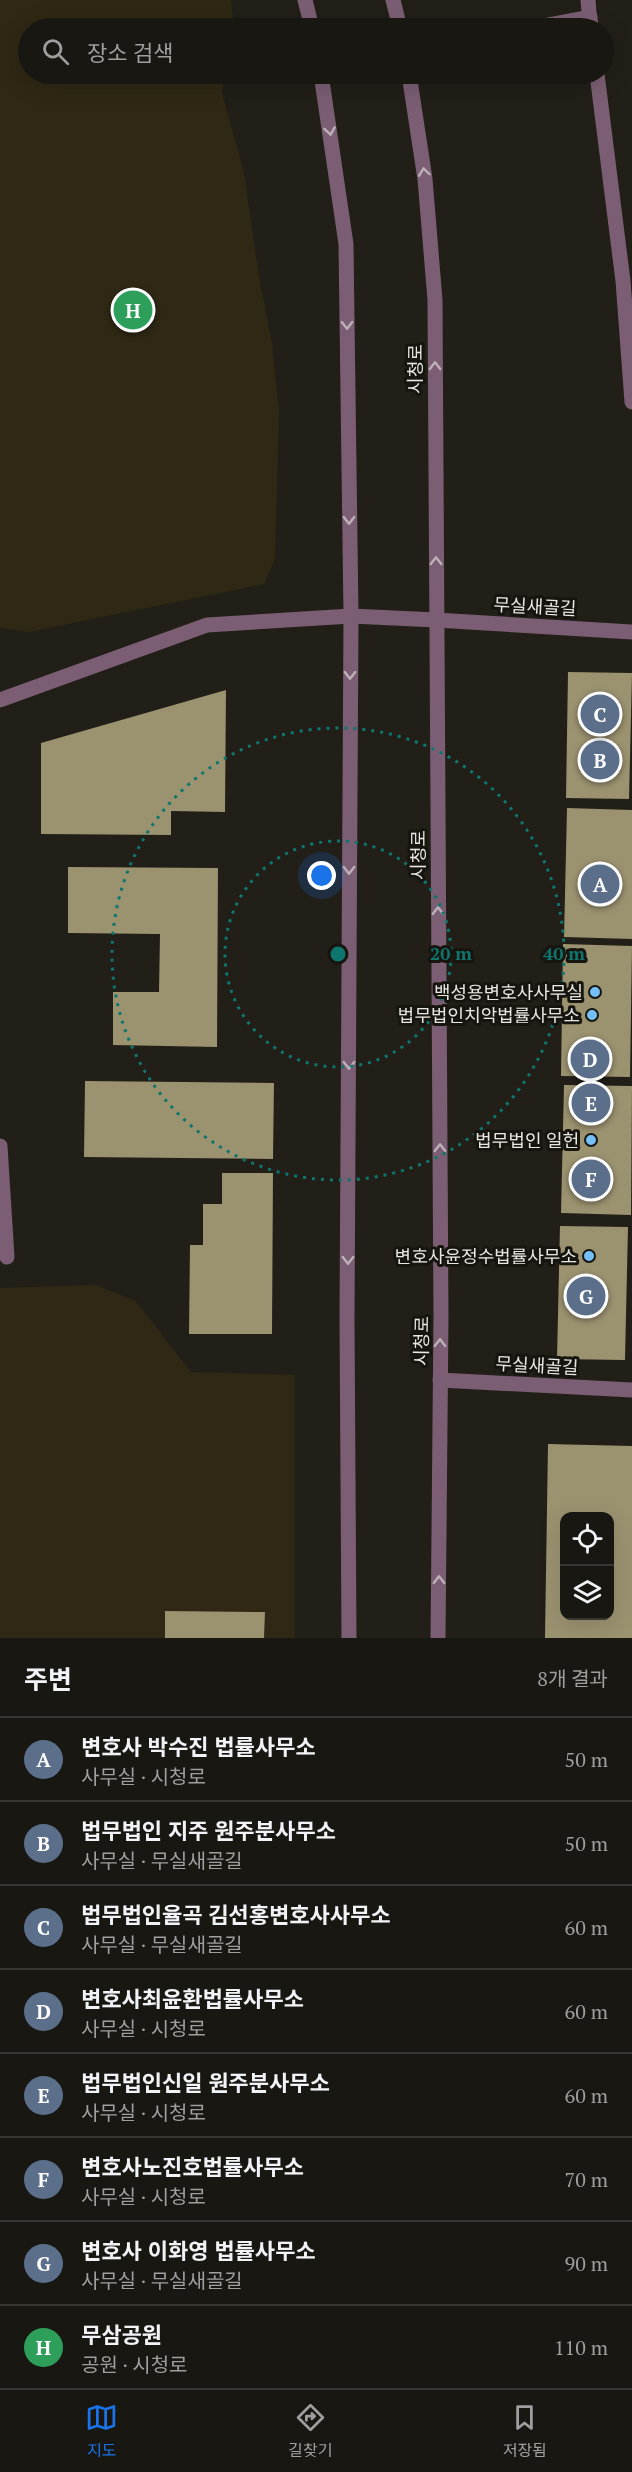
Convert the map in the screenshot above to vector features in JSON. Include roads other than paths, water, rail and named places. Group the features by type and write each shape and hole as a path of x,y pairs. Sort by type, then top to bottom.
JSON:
{"street":[{"path":"305,0 310,18"},
{"path":"393,0 398,18"},
{"path":"588,0 590,18"},
{"path":"322,84 346,244 351,616 347,1318 349,1638"},
{"name":"시청로","path":"411,84 425,179 435,300 440,1380 438,1638"},
{"path":"598,84 623,281 632,402"},
{"path":"0,700 207,625 351,616"},
{"name":"무실새골길","path":"351,616 632,632"},
{"path":"0,1146 7,1257"},
{"name":"무실새골길","path":"440,1380 632,1390"}],"place":[{"name":"무삼공원","path":"133,310"},
{"name":"법무법인율곡 김선홍변호사사무소","path":"600,714"},
{"name":"법무법인 지주 원주분사무소","path":"600,760"},
{"name":"변호사 박수진 법률사무소","path":"600,884"},
{"name":"백성용변호사사무실","path":"595,992"},
{"name":"법무법인치악법률사무소","path":"592,1015"},
{"name":"변호사최윤환법률사무소","path":"590,1059"},
{"name":"법무법인신일 원주분사무소","path":"591,1103"},
{"name":"법무법인 일헌","path":"591,1140"},
{"name":"변호사노진호법률사무소","path":"591,1179"},
{"name":"변호사윤정수법률사무소","path":"589,1256"},
{"name":"변호사 이화영 법률사무소","path":"586,1296"}]}
